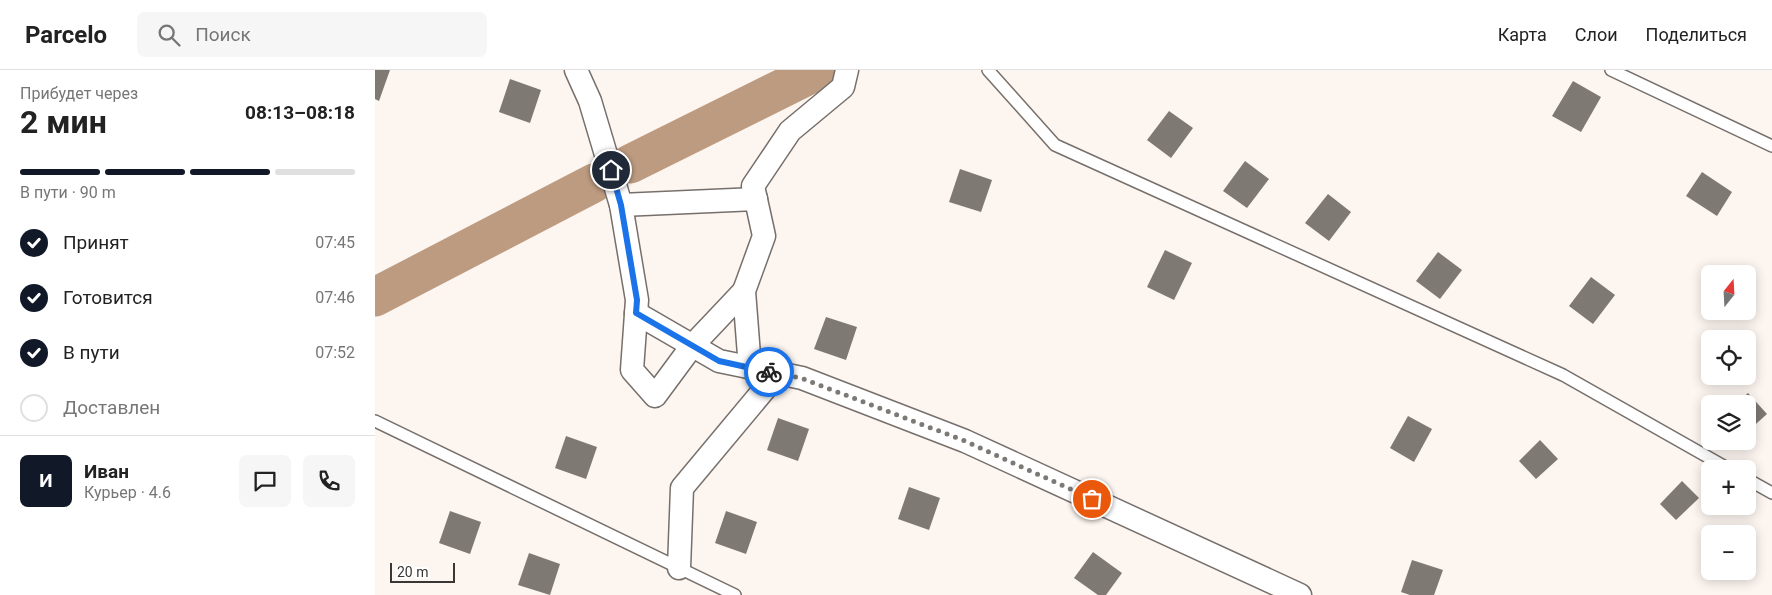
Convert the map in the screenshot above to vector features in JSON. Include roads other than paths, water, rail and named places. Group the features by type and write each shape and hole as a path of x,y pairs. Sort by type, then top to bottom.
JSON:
{"street":[{"path":"576,70 590,100 621,205 637,300 632,370 655,396 692,346 744,292"},
{"path":"750,368 744,292 764,236 753,186 790,131 843,87 847,70"},
{"path":"621,205 756,200"},
{"path":"636,313 719,361 801,378 965,441 1300,595"},
{"path":"679,568 682,488 777,373"}],"lane":[{"path":"988,70 1055,145 1563,375 1713,460"},
{"path":"1611,70 1772,146"},
{"path":"375,421 735,595"},
{"path":"1756,484 1772,493"}],"waterway":[{"path":"630,164 819,70"},
{"path":"375,297 594,183"}]}
